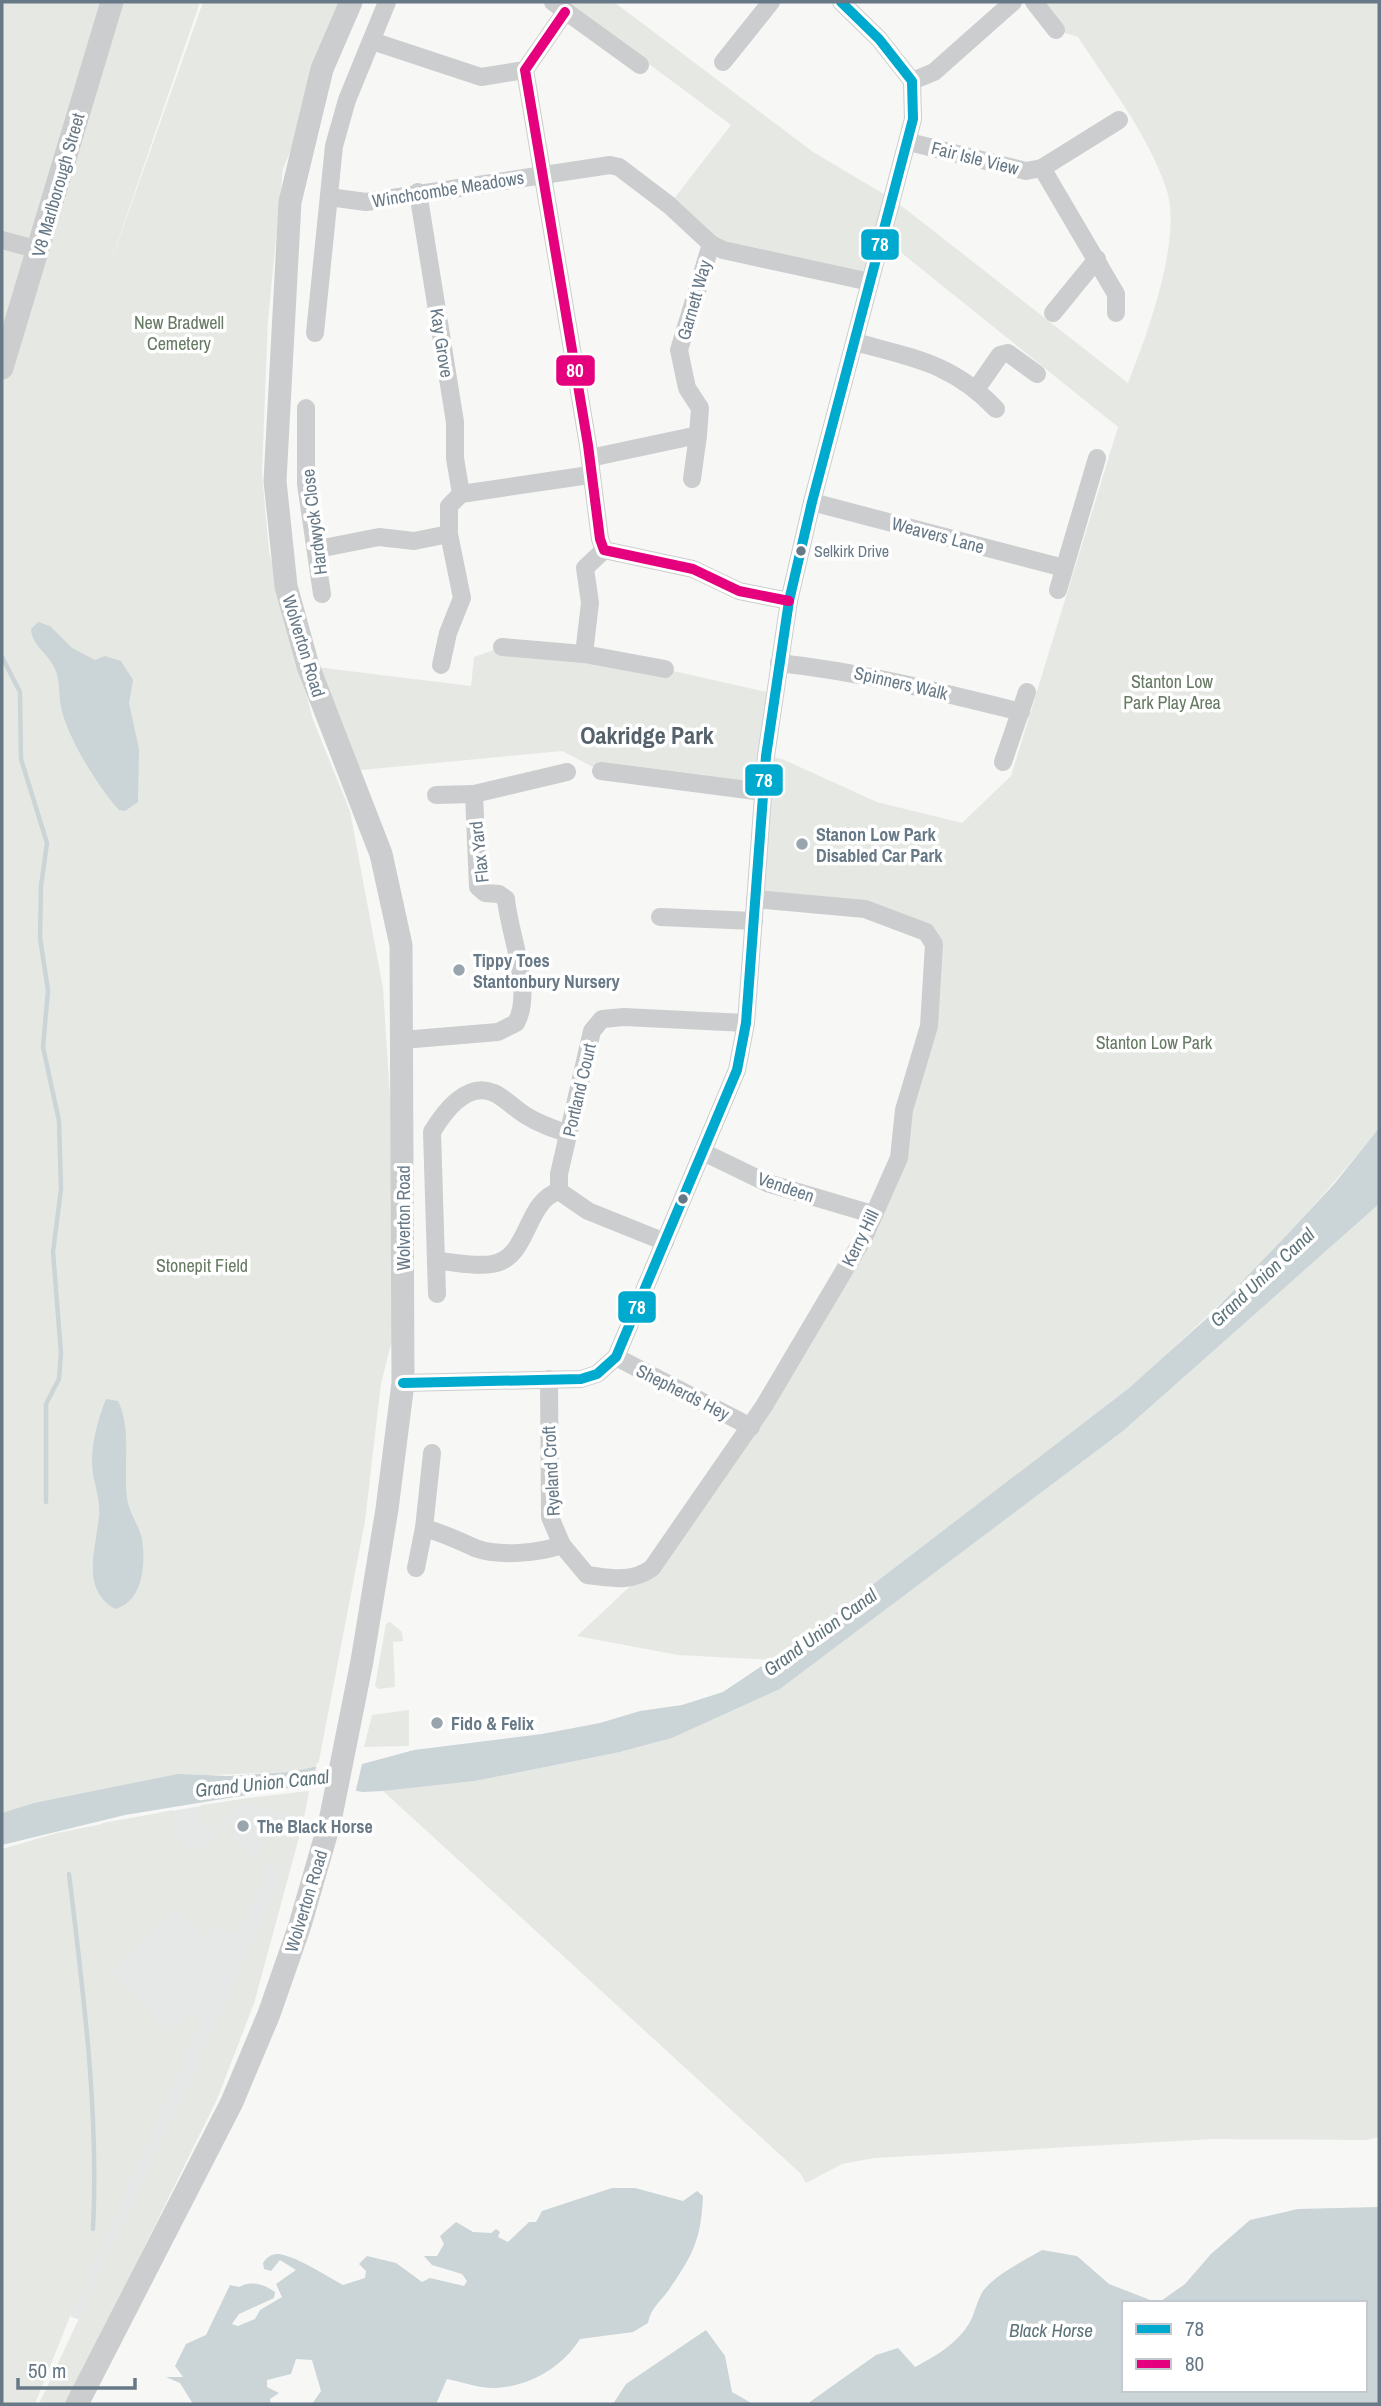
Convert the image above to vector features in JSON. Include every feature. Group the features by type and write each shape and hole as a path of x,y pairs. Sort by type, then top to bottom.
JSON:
{"street":[{"name":"V8 Marlborough Street","path":"2,368 111,2"},
{"name":"Wolverton Road","path":"78,2404 237,2090 269,2014 296,1938 333,1806 346,1745 373,1602 403,1383 401,944 381,854 308,666 286,586 275,481 290,202 321,69 351,2"},
{"path":"315,333 334,146 347,100 387,2"},
{"path":"723,62 771,2"},
{"path":"403,1383 581,1379 597,1374 615,1357 737,1070 746,1023 763,792 789,601 812,502 914,119 912,81 879,39 841,2"},
{"path":"912,81 934,72 1013,2"},
{"path":"1034,2 1056,30"},
{"path":"604,550 526,70 559,7 640,65"},
{"path":"372,41 481,77 526,70"},
{"name":"Fair Isle View","path":"909,142 1026,171 1042,168 1119,121"},
{"name":"Winchcombe Meadows","path":"329,197 366,202 610,165 619,167 669,205 710,244 723,250 870,282"},
{"name":"Fair Isle View","path":"1042,168 1116,293 1116,313"},
{"name":"Kay Grove","path":"418,192 454,422 455,458 461,494"},
{"path":"2,240 39,250"},
{"name":"Garnett Way","path":"692,479 700,408 687,388 679,350 710,244"},
{"path":"1053,313 1097,259"},
{"path":"855,342 939,365 977,388 996,409"},
{"path":"977,388 1000,355 1008,353 1037,374"},
{"name":"Hardwyck Close","path":"306,408 306,484 318,549 322,594"},
{"path":"441,665 448,633 462,598 449,534 450,506 461,494 589,466 698,435"},
{"path":"1058,590 1097,458"},
{"name":"Weavers Lane","path":"812,502 1064,568"},
{"path":"318,549 379,537 414,541 449,534"},
{"path":"604,550 693,569 739,591 789,601"},
{"path":"584,654 590,603 585,568 604,550"},
{"path":"502,647 584,654 665,669"},
{"name":"Spinners Walk","path":"779,663 843,670 1021,712"},
{"path":"1003,762 1027,692"},
{"path":"601,771 763,792"},
{"path":"436,795 474,794 567,772"},
{"name":"Flax Yard","path":"402,1040 498,1032 516,1023 522,1010 519,963 508,925 506,899 499,894 485,893 478,887 474,794"},
{"name":"Kerry Hill","path":"562,1545 587,1575 626,1580 640,1577 652,1567 751,1427 858,1247 899,1158 904,1110 929,1026 934,944 926,932 865,909 755,899"},
{"path":"660,917 754,921"},
{"name":"Portland Court","path":"559,1191 559,1174 592,1031 602,1018 746,1023"},
{"path":"437,1294 432,1132 443,1113 468,1094 481,1089 496,1093 546,1126 569,1134"},
{"name":"Vendeen","path":"704,1152 767,1183 872,1214"},
{"path":"438,1261 493,1264 505,1259 517,1249 540,1203 547,1195 559,1191 588,1211 665,1242"},
{"name":"Shepherds Hey","path":"615,1357 751,1427"},
{"name":"Ryeland Croft","path":"549,1379 550,1517 562,1545"},
{"path":"416,1568 424,1528 432,1453"},
{"path":"424,1528 456,1537 478,1549 537,1554 562,1545"}],"shaded area":[{"path":"309,1791 254,2003 217,2099 105,2327 71,2317 64,2017 102,1823 247,1798"}],"green space":[{"name":"Stonepit Field","path":"2,2 200,2 107,273 203,2 351,2 283,169 268,320 262,473 269,551 313,720 350,811 383,988 403,1299 381,1383 365,1521 318,1766 290,1772 212,1775 2,1820"},
{"name":"Stanton Low Park","path":"553,2 614,2 813,152 894,200 1128,383 1153,314 1166,261 1170,235 1167,191 1139,130 1078,37 1056,30 1034,2 1379,2 1379,1128 1260,1264 1129,1388 774,1660 678,1655 577,1636 640,1577 742,1436 899,1158 922,1045 934,944 865,909 755,899 763,792 601,771 562,751 351,771 308,666 471,686 474,657 502,647 665,669 775,694 767,756 782,759 877,802 962,823 1011,776 1118,427 883,238 870,282 723,250 669,205 731,125 645,61"},
{"path":"1379,1204 1379,2137 1366,2140 1213,2139 874,2158 842,2164 806,2183 800,2173 383,1791 475,1781 620,1752 672,1738 780,1689 1123,1431"},
{"path":"390,1622 402,1632 403,1641 393,1642 395,1687 379,1689 375,1686 386,1624"},
{"path":"409,1710 409,1746 364,1747 372,1715"},
{"path":"309,1791 254,2003 217,2099 66,2404 39,2404 216,2025 284,1872 271,1866 263,1869 266,1875 236,1934 220,1927 203,1934 178,1908 110,1973 162,2027 165,2036 187,2013 199,2019 198,2028 71,2314 35,2404 2,2404 2,1849 57,1833 173,1810 175,1839 191,1855 228,1829 247,1849 253,1863 264,1844 280,1829 284,1833 297,1823 283,1808 275,1815 269,1808 263,1813 254,1803 248,1808 242,1802 210,1830 202,1821 201,1805"}],"water":[{"path":"38,622 50,626 72,648 95,660 105,656 121,661 133,680 129,703 139,749 138,802 125,811 119,810 102,788 70,733 61,707 56,670 32,635 31,629"},
{"name":"Grand Union Canal","path":"1379,1128 1379,1204 1123,1431 780,1689 672,1738 620,1752 475,1781 383,1791 363,1792 313,1784 125,1815 2,1845 2,1813 34,1803 178,1774 228,1776 290,1772 318,1766 355,1766 414,1750 542,1734 600,1723 640,1711 682,1705 723,1692 799,1641 1129,1388 1207,1318 1283,1239 1335,1183"},
{"path":"106,1399 118,1401 125,1424 127,1498 141,1534 143,1549 143,1570 137,1590 132,1599 115,1609 97,1590 93,1567 99,1509 92,1454 100,1414"},
{"path":"612,2188 635,2188 683,2201 697,2191 703,2196 698,2236 690,2257 653,2309 648,2323 633,2332 580,2339 555,2366 533,2379 490,2388 447,2379 436,2404 312,2404 321,2391 312,2360 296,2359 291,2374 267,2380 267,2387 279,2393 270,2399 271,2404 193,2404 180,2383 166,2377 183,2377 175,2366 186,2344 206,2335 230,2285 239,2287 257,2284 275,2292 274,2298 239,2314 232,2324 238,2326 255,2319 260,2310 282,2297 276,2284 296,2270 280,2260 271,2271 264,2269 263,2263 271,2256 277,2254 292,2258 343,2285 365,2278 366,2271 359,2264 367,2256 396,2263 422,2282 430,2278 464,2286 467,2281 462,2274 432,2265 424,2256 437,2256 444,2244 440,2236 456,2222 473,2232 491,2233 496,2229 500,2232 498,2237 508,2242 529,2222 536,2222 542,2211"},
{"name":"Black Horse","path":"1379,2207 1379,2404 807,2404 876,2355 898,2348 915,2367 938,2353 953,2343 965,2330 983,2291 995,2279 1042,2250 1077,2256 1109,2284 1153,2301 1122,2301 1122,2392 1367,2392 1367,2301 1161,2301 1185,2284 1211,2254 1250,2220 1298,2209"},
{"path":"706,2330 725,2356 732,2392 753,2404 613,2404 626,2384"}],"pier":[{"path":"363,1760 355,1794 311,1788 317,1763"}],"waterway":[{"path":"2,657 20,692 21,759 47,843 41,886 40,938 48,990 43,1047 59,1121 61,1189 53,1252 61,1353 59,1379 46,1404 46,1502"},
{"path":"69,1874 92,2096 93,2229"}],"transit line":[{"name":"78","path":"403,1383 581,1379 597,1374 616,1357 737,1070 746,1023 766,756 789,601 812,502 913,119 912,81 879,39 841,2"},
{"name":"80","path":"565,12 525,70 588,445 600,539 604,550 693,569 739,591 789,601"}],"place":[{"name":"Selkirk Drive","path":"801,551"},
{"name":"Stanon Low Park Disabled Car Park","path":"802,844"},
{"name":"Tippy Toes Stantonbury Nursery","path":"459,970"},
{"name":"Fido & Felix","path":"437,1723"},
{"name":"The Black Horse","path":"243,1826"}],"district":[{"name":"Oakridge Park","path":"647,735"}],"park label":[{"name":"New Bradwell Cemetery","path":"179,332"},
{"name":"Stanton Low Park Play Area","path":"1172,691"}]}
